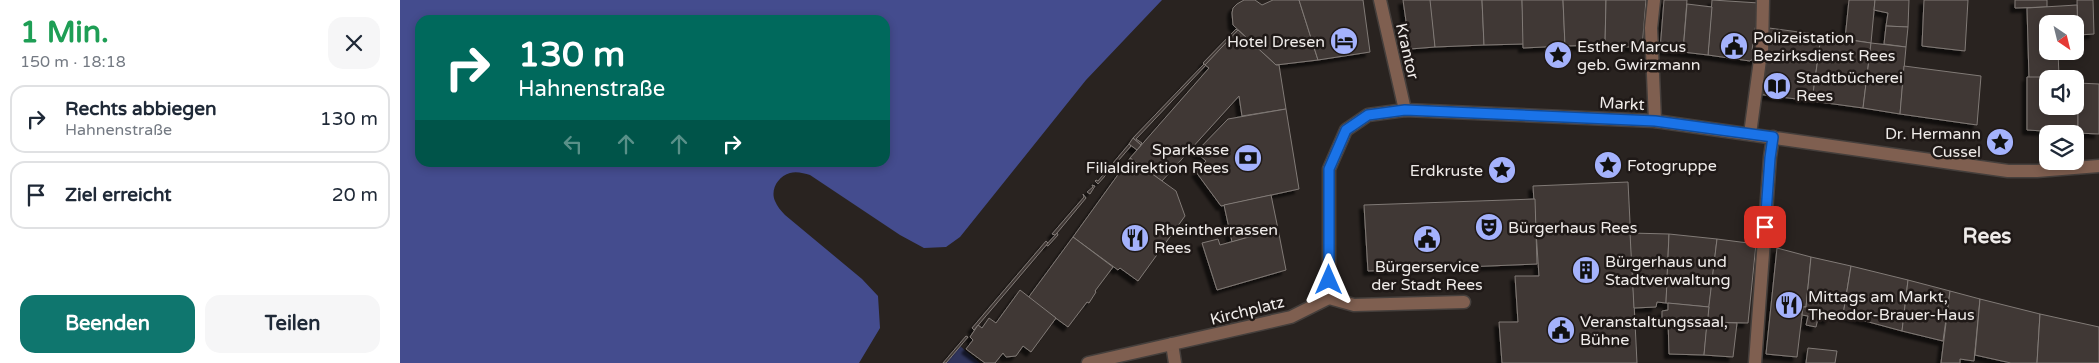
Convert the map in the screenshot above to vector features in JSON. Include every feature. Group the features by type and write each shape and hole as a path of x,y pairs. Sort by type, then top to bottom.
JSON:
{"street":[{"name":"Krantor","path":"1380,0 1405,110"},
{"path":"1654,0 1651,28 1655,121"},
{"path":"1750,134 1761,56 1763,0"},
{"name":"Markt","path":"1329,298 1329,169 1346,130 1368,115 1405,110 1655,121 2008,171 2037,171 2099,166"},
{"path":"1755,363 1773,137"},
{"path":"1329,298 1354,305 1464,302"},
{"name":"Kirchplatz","path":"1088,363 1291,317 1329,298"},
{"path":"1172,344 1175,363"}],"shaded area":[{"path":"400,0 1162,0 1086,80 960,237 946,247 924,248 900,235 810,175 792,172 779,180 774,188 774,197 782,212 862,279 878,296 880,328 859,363 400,363"},
{"path":"960,346 980,363 946,363"}],"building":[{"path":"1244,0 1255,0 1262,5 1273,0 1299,0 1318,60 1276,65 1233,25 1233,8"},
{"path":"1299,0 1363,0 1370,52 1318,60"},
{"path":"1403,0 1431,0 1435,47 1410,49"},
{"path":"1430,0 1482,0 1484,45 1435,47"},
{"path":"1482,0 1522,0 1524,44 1484,45"},
{"path":"1522,0 1563,0 1565,46 1523,48"},
{"path":"1563,0 1606,0 1605,45 1565,46"},
{"path":"1606,0 1646,0 1642,48 1605,45"},
{"path":"1664,0 1687,0 1683,52 1660,50"},
{"path":"1712,0 1759,3 1752,50 1765,52 1763,61 1708,55"},
{"path":"1849,0 1875,0 1871,43 1845,39"},
{"path":"1875,0 1909,0 1908,27 1886,26 1888,13 1874,10"},
{"path":"1924,0 1968,0 1965,51 1922,46"},
{"path":"2015,0 2047,0 2047,7 2015,8"},
{"path":"2077,0 2093,0 2094,34 2084,35 2084,15 2077,15"},
{"path":"1687,4 1712,7 1708,55 1683,52"},
{"path":"2077,5 2077,15 2039,15 2039,60 2058,60 2059,70 2039,70 2039,78 2029,78 2027,8"},
{"path":"1886,26 1908,27 1906,47 1884,44"},
{"path":"1769,28 1821,35 1812,101 1757,94"},
{"path":"1236,29 1238,31 1205,65 1203,63"},
{"path":"1238,30 1276,65 1279,65 1286,109 1242,116 1239,96 1162,181 1130,158 1209,68 1205,65"},
{"path":"1821,36 1871,43 1863,108 1812,101"},
{"path":"1871,43 1906,47 1900,114 1863,108"},
{"path":"1204,64 1206,65 1136,139 1142,143 1141,145 1133,138"},
{"path":"1904,66 1981,76 1977,125 1900,114"},
{"path":"2027,77 2039,77 2039,115 2078,115 2078,125 2039,125 2039,131 2027,130"},
{"path":"2084,83 2099,84 2099,134 2084,133 2084,125 2078,125 2078,115 2084,115"},
{"name":"Sparkasse Filialdirektion Rees","path":"1286,109 1299,189 1221,206 1196,172 1206,161 1196,152 1228,119"},
{"path":"1133,138 1141,145 1137,150 1129,144"},
{"path":"1129,144 1131,146 1098,184 1095,181 1098,181"},
{"path":"1130,158 1176,191 1185,216 1138,281 1120,268 1118,270 1073,237"},
{"name":"Bürgerhaus und Stadtverwaltung","path":"1628,182 1637,363 1502,363 1499,322 1518,322 1515,276 1539,276 1533,186"},
{"path":"1092,185 1095,186 1090,194 1087,192 1093,187"},
{"path":"1083,194 1086,198 1057,233 1055,235 1052,234 1084,197"},
{"path":"1271,195 1278,229 1232,242 1224,205"},
{"path":"1535,199 1537,264 1368,271 1364,205"},
{"path":"1278,229 1286,270 1217,290 1202,243 1218,239 1220,245"},
{"path":"1057,233 1058,235 1048,246 1046,245"},
{"path":"1630,233 1669,234 1666,303 1657,302 1656,307 1634,308"},
{"path":"1669,234 1717,239 1709,307 1666,303"},
{"path":"1073,237 1113,267 1095,291 1089,303 1087,302 1068,327 1028,298"},
{"path":"1717,239 1756,244 1748,323 1707,322"},
{"path":"1046,241 1048,243 974,330 972,328"},
{"name":"Mittags am Markt, Theodor-Brauer-Haus","path":"1777,248 1811,257 1806,307 1803,307 1797,357 1766,354"},
{"path":"1811,257 1851,266 1843,315 1830,313 1829,320 1818,318 1816,327 1806,325 1808,316 1802,315 1803,307 1806,307"},
{"path":"1851,266 1908,280 1902,331 1843,315"},
{"path":"1908,280 1950,291 1943,341 1902,331"},
{"path":"1020,290 1056,318 1031,352 1023,346 1016,356 1006,357 1003,353 995,363 985,363 966,349 973,340 970,337 978,325 982,328 989,318 996,323"},
{"path":"1950,291 1980,299 1974,361 1960,359 1960,363 1941,363"},
{"path":"1980,299 2040,314 2037,363 2011,363 1975,355"},
{"path":"1668,303 1709,307 1704,355 1669,354 1668,318 1662,318 1662,311 1668,310"},
{"path":"2040,314 2099,327 2099,363 2037,363"},
{"path":"1707,322 1737,323 1733,357 1704,355"},
{"path":"966,336 968,337 946,363 943,363"},
{"path":"1808,348 1837,351 1835,363 1806,363"}],"place":[{"name":"Hotel Dresen","path":"1344,41"},
{"name":"Polizeistation Bezirksdienst Rees","path":"1734,46"},
{"name":"Esther Marcus geb. Gwirzmann","path":"1558,55"},
{"name":"Stadtbücherei Rees","path":"1777,86"},
{"name":"Dr. Hermann Cussel","path":"2000,142"},
{"name":"Sparkasse Filialdirektion Rees","path":"1248,158"},
{"name":"Fotogruppe","path":"1608,165"},
{"name":"Erdkruste","path":"1502,170"},
{"name":"Bürgerhaus Rees","path":"1489,227"},
{"name":"Rheintherrassen Rees","path":"1135,238"},
{"name":"Bürgerservice der Stadt Rees","path":"1427,239"},
{"name":"Bürgerhaus und Stadtverwaltung","path":"1586,270"},
{"name":"Mittags am Markt, Theodor-Brauer-Haus","path":"1789,305"},
{"name":"Veranstaltungssaal, Bühne","path":"1561,330"}],"district":[{"name":"Rees","path":"1987,236"}],"route":[{"path":"1329,280 1329,169 1346,130 1368,115 1386,112 1405,110 1655,121 1773,137 1765,227"}]}
